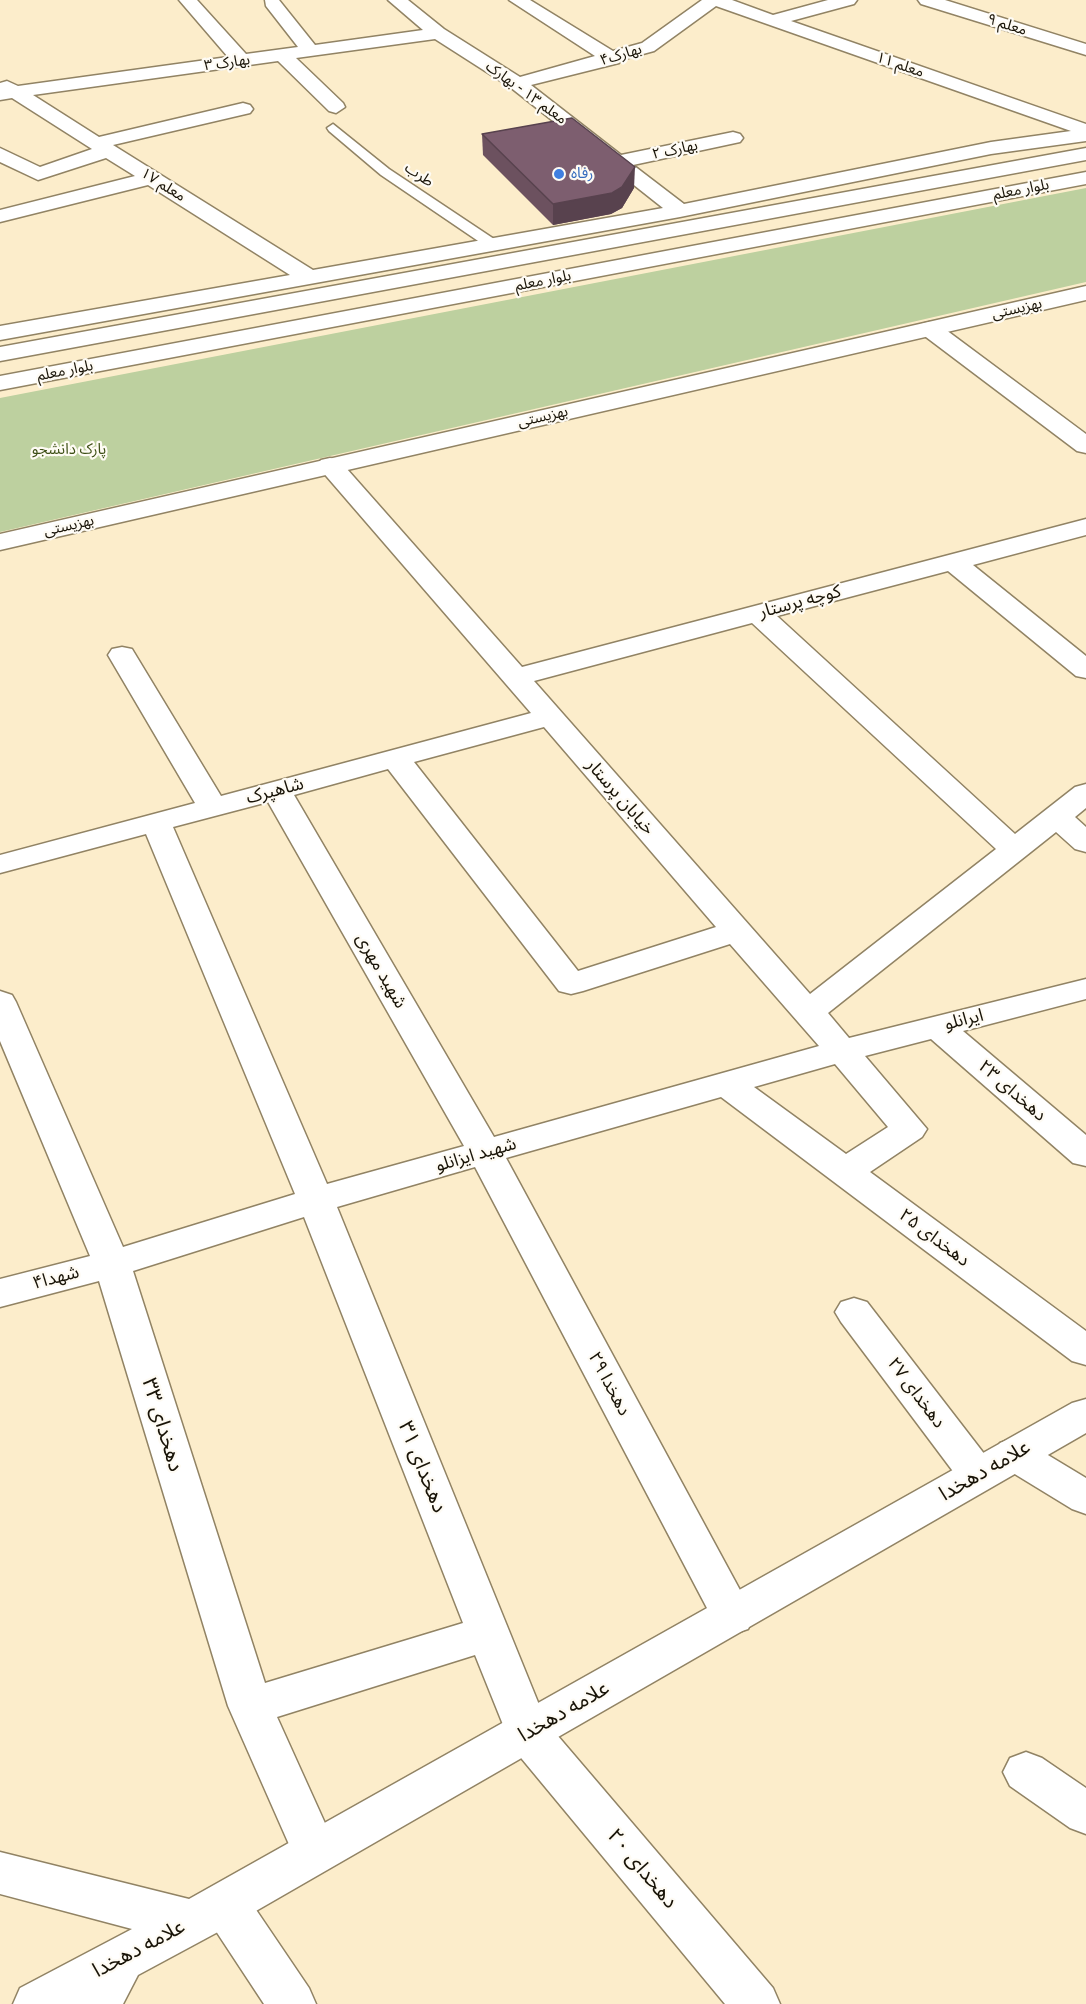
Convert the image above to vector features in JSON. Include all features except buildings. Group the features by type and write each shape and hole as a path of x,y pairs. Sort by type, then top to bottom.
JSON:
{"street":[{"path":"188,0 242,61"},
{"name":"معلم ۱۳ - بهارک","path":"397,0 438,33 517,83 680,211"},
{"path":"518,0 613,58"},
{"name":"بهارک۴","path":"517,83 648,47 714,0"},
{"name":"معلم ۱۱","path":"714,0 1086,130"},
{"path":"773,20 848,0"},
{"name":"معلم ۹","path":"927,0 1086,51"},
{"path":"272,3 310,51"},
{"name":"بهارک ۳","path":"5,90 242,61 438,33"},
{"path":"282,55 336,107"},
{"name":"معلم ۱۷","path":"5,90 103,147 310,278"},
{"path":"0,154 38,174 103,147 243,109"},
{"path":"716,126 751,152"},
{"path":"0,333 680,211 991,148 1086,135"},
{"name":"بهارک ۲","path":"618,162 733,138"},
{"name":"بلوار معلم","path":"0,354 1086,154"},
{"path":"0,216 152,178"},
{"name":"بلوار معلم","path":"0,383 1086,178"},
{"name":"بهزیستی","path":"0,542 330,465 1084,296"},
{"path":"930,329 1086,446"},
{"name":"خیابان پرستار","path":"330,465 910,1129 845,1171"},
{"name":"کوچه پرستار","path":"514,676 1086,527"},
{"path":"953,562 1086,670"},
{"path":"758,613 1014,848"},
{"path":"122,655 213,807"},
{"name":"شاهپرک","path":"0,864 550,717"},
{"path":"395,758 571,984 737,931"},
{"name":"شهید مهری","path":"276,790 485,1152"},
{"path":"808,1012 1086,793"},
{"path":"1057,817 1086,843"},
{"name":"دهخدای ۳۱","path":"156,822 316,1200 528,1733"},
{"name":"ایرانلو","path":"842,1051 1086,989"},
{"name":"دهخدای ۳۳","path":"0,1002 112,1264 250,1706 315,1852"},
{"name":"دهخدای ۲۳","path":"938,1027 1086,1154"},
{"name":"شهید ایزانلو","path":"112,1264 316,1200 842,1051"},
{"name":"دهخدای ۲۵","path":"726,1084 1086,1351"},
{"name":"دهخدا ۲۹","path":"485,1152 733,1616"},
{"name":"شهدا۴","path":"0,1293 112,1264"},
{"name":"دهخدای ۲۷","path":"854,1312 996,1465"},
{"name":"علامه دهخدا","path":"37,2004 208,1912 528,1733 1086,1414"},
{"path":"996,1465 1086,1498"},
{"path":"250,1706 488,1633"},
{"name":"دهخدای ۲۰","path":"528,1733 756,2004"},
{"path":"1026,1772 1086,1814"},
{"path":"0,1873 28,1882 208,1912 292,2004"},
{"path":"98,2004 121,1959"}],"lane":[{"name":"طرب","path":"333,128 385,172 492,244"}],"green space":[{"name":"پارک دانشجو","path":"1086,188 1086,282 0,532 0,398"}],"place":[{"name":"رفاه","path":"559,174"}]}
